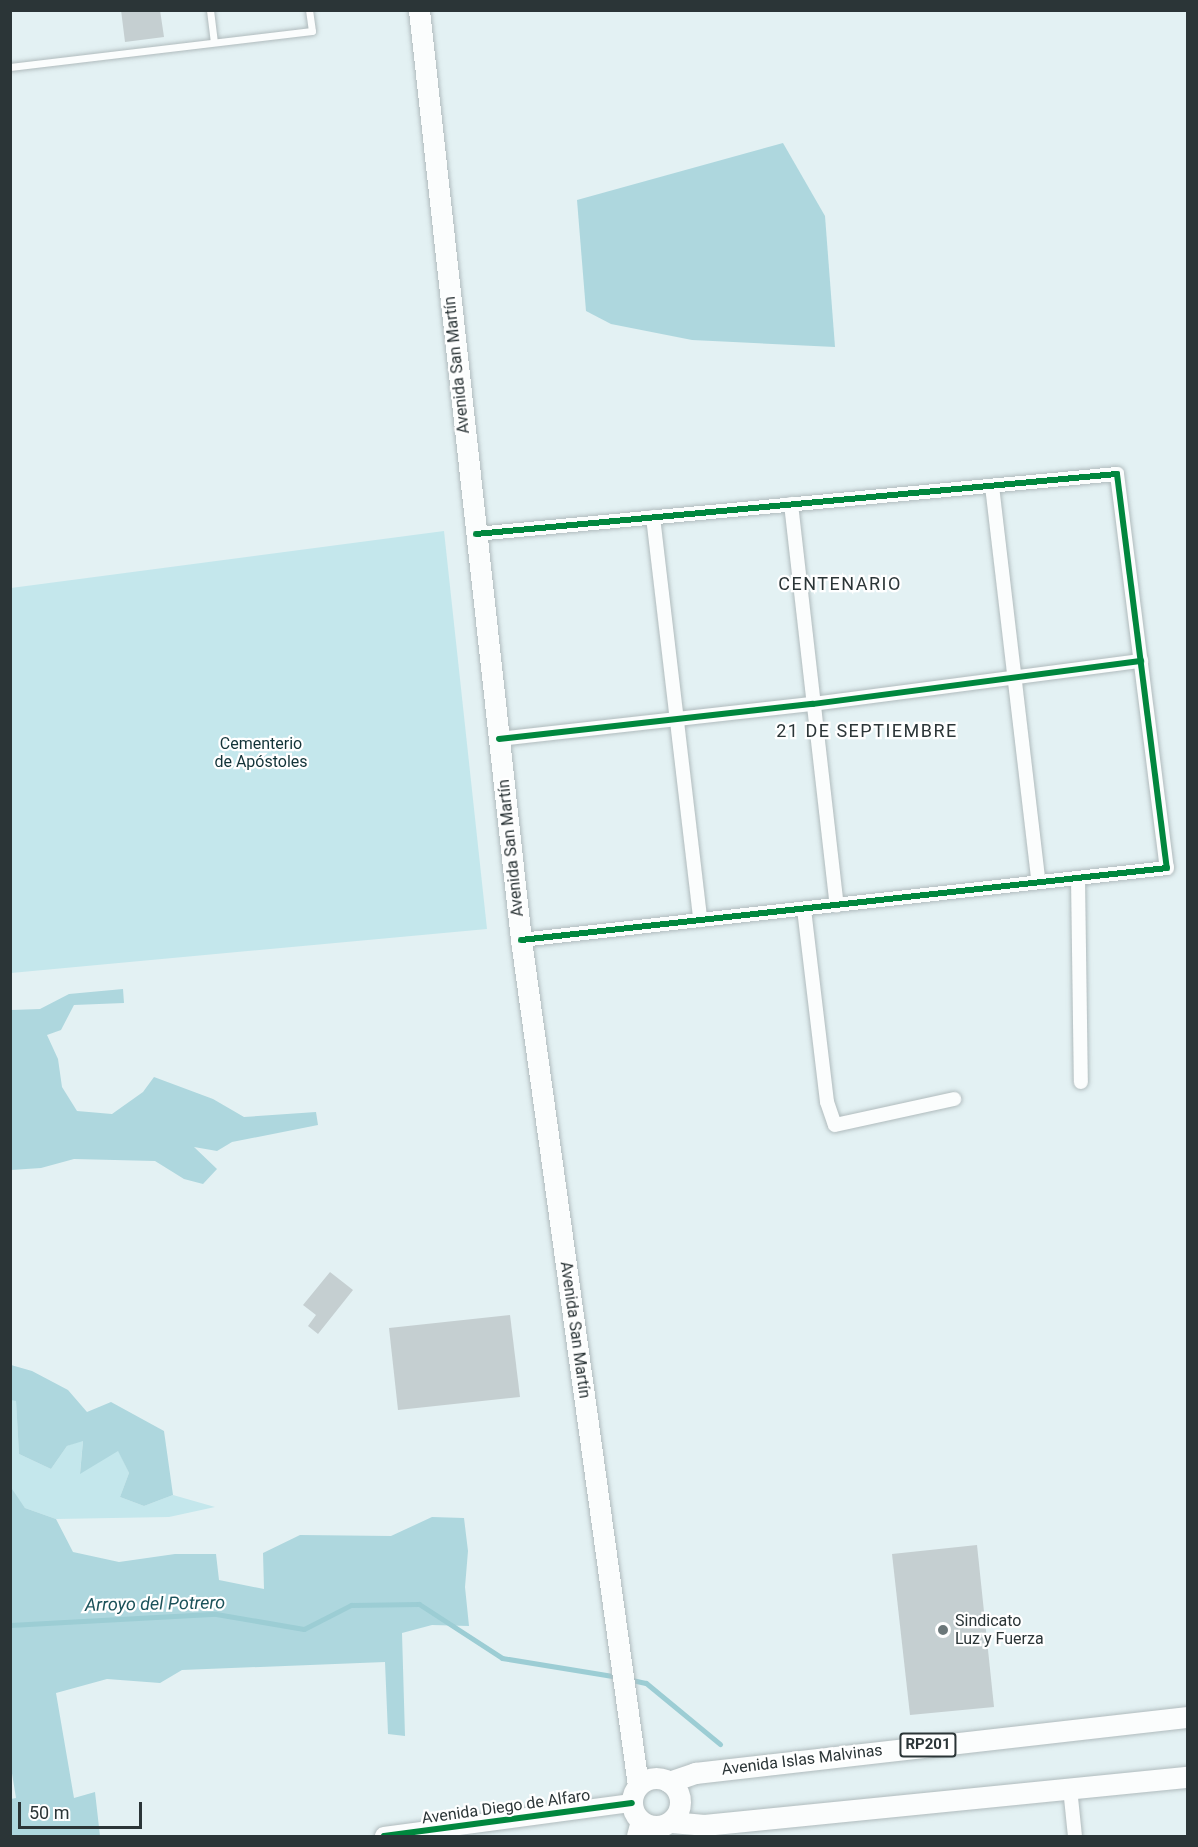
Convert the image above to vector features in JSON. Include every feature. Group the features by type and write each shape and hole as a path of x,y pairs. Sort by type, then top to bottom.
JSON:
{"main road":[{"name":"Avenida San Martín","path":"419,10 521,940 634,1754 636,1811"},
{"name":"Avenida Islas Malvinas","path":"664,1780 695,1773 1188,1717"},
{"path":"634,1754 664,1780 680,1802 669,1828"},
{"name":"RP201","path":"664,1780 636,1811 652,1826 669,1828 1188,1777"}],"street":[{"path":"476,534 1117,474 1167,868 1078,878 1038,879 804,909 521,940"},
{"path":"992,486 1012,676 1038,879"},
{"path":"791,504 837,905"},
{"path":"653,517 700,920"},
{"path":"499,739 813,704 1012,676 1141,661"},
{"path":"1078,878 1081,1082"},
{"path":"804,909 827,1102 835,1125 954,1099"},
{"path":"1070,1788 1075,1836"},
{"name":"Avenida Diego de Alfaro","path":"384,1836 636,1811"}],"lane":[{"path":"210,10 214,42"},
{"path":"10,67 312,31 309,10"}],"green space":[{"name":"Cementerio de Apóstoles","path":"444,531 487,929 11,973 11,588"},
{"path":"11,1400 16,1400 19,1454 51,1469 67,1446 83,1440 80,1473 118,1450 129,1473 120,1497 144,1506 173,1495 215,1507 169,1517 56,1519 25,1508 11,1490"}],"shaded area":[{"path":"783,143 825,216 835,347 692,340 611,324 586,311 577,200"},
{"path":"123,989 124,1003 74,1005 61,1030 47,1035 58,1059 62,1087 77,1111 112,1114 143,1092 154,1077 213,1099 244,1117 316,1112 318,1125 232,1142 217,1151 194,1147 217,1169 203,1184 184,1179 155,1161 74,1159 41,1168 11,1170 11,1010 40,1009 69,994"},
{"path":"11,1365 32,1371 68,1390 87,1412 111,1402 164,1431 173,1495 144,1506 120,1497 129,1473 118,1451 80,1474 83,1441 67,1446 51,1469 19,1454 16,1401 11,1400"},
{"path":"12,1489 25,1508 56,1519 73,1552 119,1562 175,1554 216,1554 219,1580 264,1589 263,1553 300,1535 391,1536 432,1517 464,1518 468,1551 465,1587 469,1626 432,1625 402,1633 405,1736 388,1734 385,1662 182,1670 160,1683 107,1679 56,1693 74,1798 95,1792 100,1836 11,1836 11,1799 16,1798 10,1761"}],"building":[{"path":"121,10 160,10 164,37 125,42"},
{"path":"330,1272 353,1290 318,1334 308,1326 316,1315 303,1305"},
{"path":"510,1315 520,1397 398,1410 389,1328"},
{"name":"Sindicato Luz y Fuerza","path":"977,1545 994,1707 910,1715 892,1554"}],"waterway":[{"name":"Arroyo del Potrero","path":"10,1625 216,1614 304,1629 351,1605 419,1604 502,1658 618,1677"},
{"name":"Arroyo del Potrero","path":"627,1679 646,1683 720,1744"}],"cycle path":[{"path":"476,534 1117,474 1167,868 521,940"},
{"path":"499,739 813,704 1141,661"},
{"path":"384,1836 632,1803"}],"place":[{"name":"Sindicato Luz y Fuerza","path":"943,1630"}],"district":[{"name":"CENTENARIO","path":"840,584"},
{"name":"21 DE SEPTIEMBRE","path":"867,731"}]}
